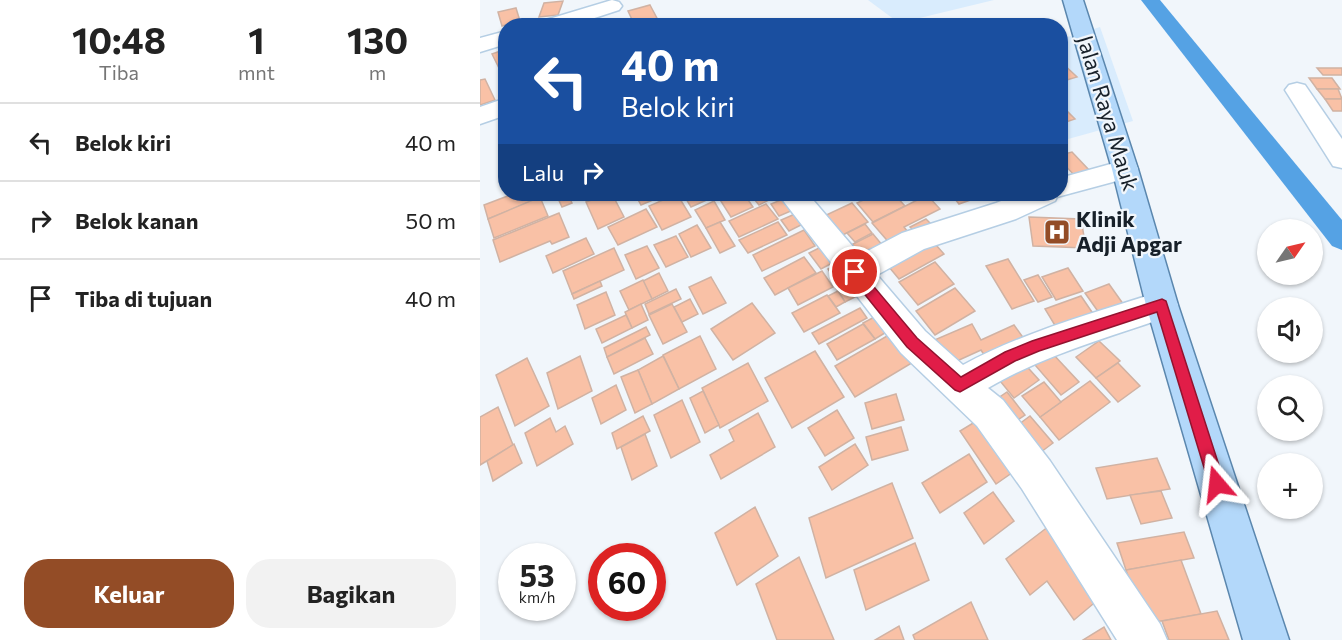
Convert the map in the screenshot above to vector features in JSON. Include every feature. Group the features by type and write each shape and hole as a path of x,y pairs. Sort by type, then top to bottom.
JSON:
{"main road":[{"name":"Jalan Raya Mauk","path":"1073,0 1125,169 1162,305 1266,640"}],"street":[{"path":"568,18 610,3 620,18"},
{"path":"480,45 498,40"},
{"path":"1297,90 1342,159"},
{"path":"480,116 498,109"},
{"path":"1068,186 1125,169"},
{"path":"798,201 912,342 990,413 1012,442 1144,640"},
{"path":"855,272 913,242 1029,201"},
{"path":"960,385 1010,357 1037,346 1162,305"}],"shaded area":[{"path":"868,0 994,0 920,18 892,18"},
{"path":"1100,27 1133,121 1068,139 1068,37"}],"building":[{"path":"563,1 558,15 539,17 544,3"},
{"path":"650,5 657,18 631,18 628,11"},
{"path":"516,8 519,18 500,18 498,12"},
{"path":"498,52 498,66 492,54"},
{"path":"1317,68 1342,68 1342,75 1323,75"},
{"path":"1068,69 1077,77 1068,80"},
{"path":"1309,78 1332,78 1340,89 1317,89"},
{"path":"485,79 495,100 480,105 480,80"},
{"path":"1317,89 1338,89 1342,99 1325,99"},
{"path":"1325,99 1342,99 1342,111 1333,111"},
{"path":"1068,112 1075,119 1068,121"},
{"path":"1072,152 1089,170 1074,175 1068,169 1068,153"},
{"path":"498,200 532,201 488,219 484,205"},
{"path":"531,201 542,201 548,216 494,238 488,219"},
{"path":"559,201 571,201 572,203 562,207"},
{"path":"616,201 624,217 598,229 586,202"},
{"path":"639,201 650,201 641,205"},
{"path":"661,201 681,201 691,217 662,230 649,206"},
{"path":"687,201 704,201 691,207"},
{"path":"714,201 725,220 706,228 695,210"},
{"path":"721,201 749,201 753,207 731,217"},
{"path":"756,201 767,201 759,205"},
{"path":"784,201 791,211 779,216 771,204"},
{"path":"861,201 900,201 905,206 873,222 857,203"},
{"path":"915,201 933,201 940,209 904,227 911,236 892,246 872,223"},
{"path":"852,203 868,222 837,238 822,217"},
{"path":"766,204 778,219 739,237 729,221"},
{"path":"646,209 657,227 618,245 608,227"},
{"path":"559,213 569,237 552,244 550,241 500,262 493,240"},
{"path":"795,214 803,224 789,231 781,220"},
{"name":"Klinik Adji Apgar","path":"1029,217 1081,219 1086,248 1033,246"},
{"path":"926,219 934,227 918,235 910,227"},
{"path":"720,222 735,246 720,253 706,228"},
{"path":"778,222 787,235 748,253 739,240"},
{"path":"865,224 872,233 855,242 847,233"},
{"path":"697,225 711,248 691,257 679,234"},
{"path":"804,230 815,246 762,271 753,255"},
{"path":"873,234 888,252 863,265 849,246"},
{"path":"676,236 688,257 666,267 654,245"},
{"path":"929,237 944,254 899,279 884,261"},
{"path":"586,238 594,254 553,273 546,256"},
{"path":"825,245 836,261 821,269 809,253"},
{"path":"647,246 659,268 636,279 625,255"},
{"path":"614,248 624,270 572,294 563,271"},
{"path":"804,257 816,273 775,295 764,278"},
{"path":"1008,259 1034,301 1012,309 986,266"},
{"path":"841,262 851,275 837,283 828,269"},
{"path":"935,262 954,284 918,305 899,282"},
{"path":"1068,268 1083,291 1056,300 1042,277"},
{"path":"822,271 833,287 798,305 788,288"},
{"path":"659,273 668,291 652,299 643,281"},
{"path":"1038,275 1052,297 1038,302 1024,280"},
{"path":"711,277 726,303 703,314 689,287"},
{"path":"643,280 652,299 629,310 620,291"},
{"path":"600,281 602,286 574,299 572,294"},
{"path":"851,281 861,294 845,302 836,288"},
{"path":"1109,284 1126,308 1102,317 1085,293"},
{"path":"955,288 975,311 935,335 916,311"},
{"path":"676,289 681,299 649,314 645,304"},
{"path":"838,291 845,302 836,307 828,296"},
{"path":"606,292 615,315 585,329 577,305"},
{"path":"827,295 840,313 804,332 792,313"},
{"path":"1081,296 1096,318 1059,332 1045,309"},
{"path":"690,299 698,314 682,322 674,307"},
{"path":"752,303 775,333 733,360 711,329"},
{"path":"641,304 648,320 632,328 625,312"},
{"path":"672,304 687,332 663,344 649,315"},
{"path":"860,308 867,318 819,344 812,333"},
{"path":"882,313 893,328 875,339 863,323"},
{"path":"626,315 632,328 602,343 596,329"},
{"path":"863,324 875,339 837,360 827,344"},
{"path":"972,324 981,340 1014,325 1027,343 988,361 981,350 946,366 932,341"},
{"path":"646,327 650,335 607,357 604,348"},
{"path":"894,332 915,361 855,397 835,366"},
{"path":"700,336 716,369 679,389 663,355"},
{"path":"645,338 653,354 614,374 607,357"},
{"path":"1099,341 1120,361 1096,378 1076,357"},
{"path":"815,351 844,397 792,428 765,378"},
{"path":"1052,353 1079,382 1061,395 1035,365"},
{"path":"580,356 592,391 558,409 547,373"},
{"path":"663,356 679,389 652,404 638,370"},
{"path":"527,358 549,406 515,426 496,375"},
{"path":"1021,360 1039,380 1014,398 996,376"},
{"path":"748,363 768,401 720,428 702,388"},
{"path":"1118,363 1140,386 1118,402 1096,378"},
{"path":"638,370 652,404 635,413 621,377"},
{"path":"1090,381 1110,402 1059,440 1040,417"},
{"path":"1044,382 1061,402 1040,417 1022,396"},
{"path":"616,385 626,410 601,424 592,398"},
{"path":"703,391 719,425 705,433 690,398"},
{"path":"1007,392 1025,415 1006,428 988,405"},
{"path":"896,394 904,420 872,429 865,403"},
{"path":"682,400 700,442 671,458 654,415"},
{"path":"498,407 513,445 480,465 480,417"},
{"path":"837,410 854,438 825,456 808,428"},
{"path":"758,413 775,447 721,479 710,455 734,441 729,430"},
{"path":"643,416 650,431 617,449 612,433"},
{"path":"1030,416 1053,443 1033,458 1011,430"},
{"path":"983,417 1019,468 996,484 960,431"},
{"path":"550,418 556,432 565,426 573,444 537,466 525,433"},
{"path":"901,427 908,450 872,460 866,437"},
{"path":"645,434 657,466 632,480 621,447"},
{"path":"514,444 522,463 493,481 487,461"},
{"path":"855,444 868,465 832,490 819,467"},
{"path":"969,454 987,482 940,513 922,483"},
{"path":"1157,458 1170,489 1107,499 1096,468"},
{"path":"892,483 913,538 826,578 809,518"},
{"path":"1161,491 1172,518 1141,524 1130,495"},
{"path":"993,492 1014,521 984,544 964,513"},
{"path":"755,507 778,556 737,585 715,533"},
{"path":"1053,523 1105,594 1074,620 1047,581 1030,595 1006,559"},
{"path":"1184,532 1194,558 1126,570 1117,543"},
{"path":"915,543 929,580 866,610 854,570"},
{"path":"799,557 834,640 777,640 756,584"},
{"path":"1181,560 1201,614 1144,624 1126,570"},
{"path":"971,602 988,640 915,640 913,635"},
{"path":"1217,611 1229,640 1169,640 1162,621"},
{"path":"899,626 904,640 875,640"},
{"path":"1104,627 1111,640 1083,640"}],"waterway":[{"path":"1150,0 1342,239"}],"place":[{"name":"Klinik Adji Apgar","path":"1057,232"}],"route":[{"path":"855,272 912,342 960,385 1010,357 1037,346 1162,305 1217,484"}]}
